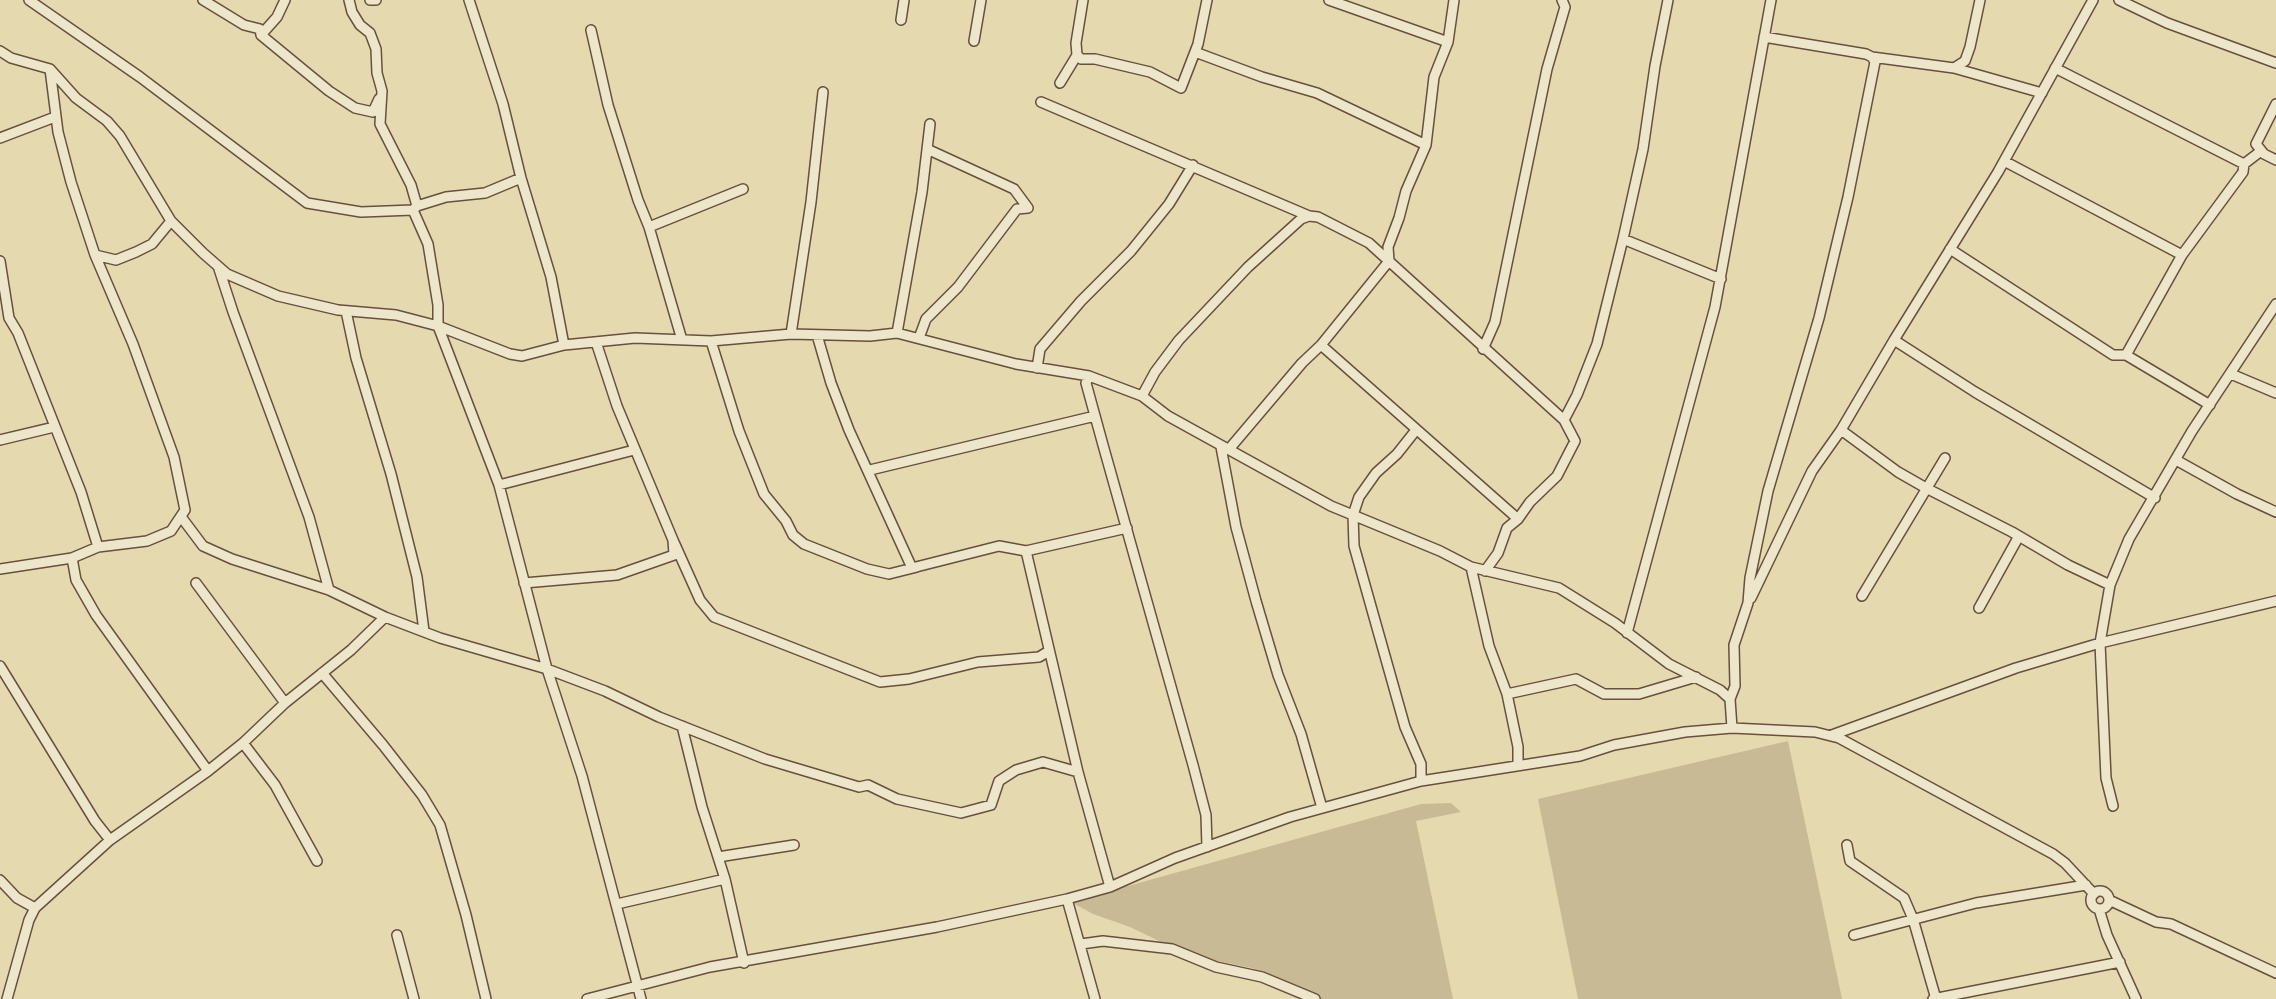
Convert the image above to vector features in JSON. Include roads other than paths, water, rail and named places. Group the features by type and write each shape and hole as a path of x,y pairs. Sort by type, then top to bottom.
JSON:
{"street":[{"path":"29,0 140,77 307,203 361,212 415,208 447,196 485,193 521,178"},
{"path":"203,0 244,25 260,29 261,35 329,91 355,108 373,112 411,185 415,208 428,244 438,326 499,485 547,669 582,776 641,999"},
{"path":"261,35 277,16 285,0"},
{"path":"349,0 352,12 360,25 370,33 376,49 377,73 382,91 380,124"},
{"path":"370,0 376,0"},
{"path":"469,0 503,104 521,178 551,277 564,345"},
{"path":"902,20 904,0"},
{"path":"974,41 981,0"},
{"path":"1060,83 1077,55 1076,43 1083,0"},
{"path":"1077,55 1081,59 1095,59 1150,72 1181,88 1196,52 1207,0"},
{"path":"1329,0 1348,3 1448,42"},
{"path":"1225,448 1321,345 1389,261 1388,247 1406,191 1426,145 1434,77 1448,42 1454,0"},
{"path":"1483,349 1495,322 1547,69 1562,19 1564,7 1562,0"},
{"path":"1564,420 1577,395 1597,344 1643,149 1654,66 1668,0"},
{"path":"1627,633 1675,464 1721,279 1771,0"},
{"path":"1954,68 1965,60 1970,47 1980,0"},
{"path":"1732,728 1730,699 1735,686 1734,645 1748,603 1812,471 1841,430 1893,339 2004,161 2092,0"},
{"path":"2119,0 2167,22 2276,63"},
{"path":"591,30 608,105 649,226 682,340"},
{"path":"1764,37 1872,57 1954,68 2042,93"},
{"path":"0,51 11,58 50,69 76,98 107,121 120,136 171,221 227,274 278,296 346,310 396,315 438,326 510,354 522,356 564,345 635,338 711,341 791,334 897,333 1037,368 1089,376 1142,396 1168,416 1282,481 1353,516 1440,551 1471,567 1560,588 1669,664 1720,690 1730,699"},
{"path":"1196,52 1262,77 1317,93 1426,145"},
{"path":"1748,603 1750,578 1768,491 1819,318 1848,197 1874,71 1872,57"},
{"path":"2055,68 2244,164"},
{"path":"0,569 72,558 98,547 147,541 171,531 182,518 185,510 184,496 174,457 137,355 95,255 71,182 55,117 50,69"},
{"path":"373,112 382,91"},
{"path":"791,334 811,202 823,92"},
{"path":"1041,102 1309,216 1318,217 1369,243 1483,349 1564,420 1575,441 1557,476 1507,528 1498,553 1485,571"},
{"path":"2276,104 2256,144 2261,151 2276,160"},
{"path":"0,138 55,117"},
{"path":"897,333 922,192 930,124"},
{"path":"919,338 926,318 958,286 1017,209 1028,208 1014,189 927,149"},
{"path":"2126,355 2182,255 2243,172 2244,164 2261,151"},
{"path":"2004,161 2182,255"},
{"path":"1037,368 1040,349 1081,301 1131,251 1169,204 1193,165"},
{"path":"649,226 743,189"},
{"path":"1142,396 1155,372 1186,333 1248,267 1301,219 1309,216"},
{"path":"95,255 116,260 136,252 152,244 171,221"},
{"path":"1623,239 1721,279"},
{"path":"1950,249 2113,355 2126,355 2210,405"},
{"path":"0,261 8,303 2,307 81,492 98,547"},
{"path":"219,267 233,312 309,517 329,590"},
{"path":"2113,806 2106,778 2100,643 2110,585 2129,539 2210,405 2276,303"},
{"path":"346,310 356,358 391,474 417,577 424,631"},
{"path":"817,335 831,383 912,568 921,566"},
{"path":"1893,339 1975,392 2155,498"},
{"path":"711,341 739,431 764,494 793,535 804,544 867,569 889,574 999,546 1026,551 1127,528"},
{"path":"596,342 634,450 700,600 714,616 880,682 909,680 978,662 1039,657 1049,651"},
{"path":"1321,345 1518,519"},
{"path":"2231,374 2276,393"},
{"path":"1089,376 1086,383 1196,775 1206,815 1207,847"},
{"path":"870,470 1095,416"},
{"path":"0,440 54,427"},
{"path":"1416,430 1397,454 1376,473 1359,497 1353,516 1353,546 1405,727 1421,764 1421,781"},
{"path":"1841,430 1898,472 2019,536 2068,565 2110,585"},
{"path":"1225,448 1236,527 1278,675 1301,734 1322,808"},
{"path":"499,485 634,450"},
{"path":"1862,596 1945,458"},
{"path":"2176,460 2237,494 2276,512"},
{"path":"182,518 202,546 232,559 329,590 385,617 424,631 524,664 547,669 765,759 859,787 868,785 897,799 962,813 991,805 999,781 1017,770 1043,762 1078,772"},
{"path":"1980,608 2019,536"},
{"path":"524,583 617,575 669,559 674,555 674,540"},
{"path":"1026,551 1078,772 1110,887"},
{"path":"72,558 76,580 96,615 208,771"},
{"path":"1471,567 1489,646 1508,694 1518,747 1518,765"},
{"path":"196,583 285,703"},
{"path":"587,999 710,967 744,963 937,927 1067,899 1110,887 1207,847 1322,808 1421,781 1580,756 1614,745 1685,732 1732,728 1832,735 2016,668 2100,643 2276,601"},
{"path":"7,999 28,920 35,908 110,840 243,744 285,703 385,617"},
{"path":"0,666 95,821 110,840"},
{"path":"322,673 422,795 440,825 466,915 486,999"},
{"path":"1508,694 1576,679 1604,694 1639,694 1696,677"},
{"path":"682,726 702,807 725,879 744,963"},
{"path":"1832,735 2054,854 2066,863 2094,894"},
{"path":"243,744 275,785 317,861"},
{"path":"718,857 794,845"},
{"path":"1847,845 1850,861 1904,898 1913,919 1935,999 2120,962"},
{"path":"617,904 725,879"},
{"path":"0,880 17,898 35,908"},
{"path":"1854,935 1976,903 2086,885"},
{"path":"2136,999 2102,924 2099,909 2092,903 2094,894 2099,891 2105,892 2109,900 2156,922 2171,924 2276,973"},
{"path":"1067,899 1095,999"},
{"path":"2099,909 2107,906 2109,900"},
{"path":"397,935 414,999"},
{"path":"1081,944 1103,941 1148,944 1172,949 1216,967 1262,977 1297,994 1316,999"}]}
